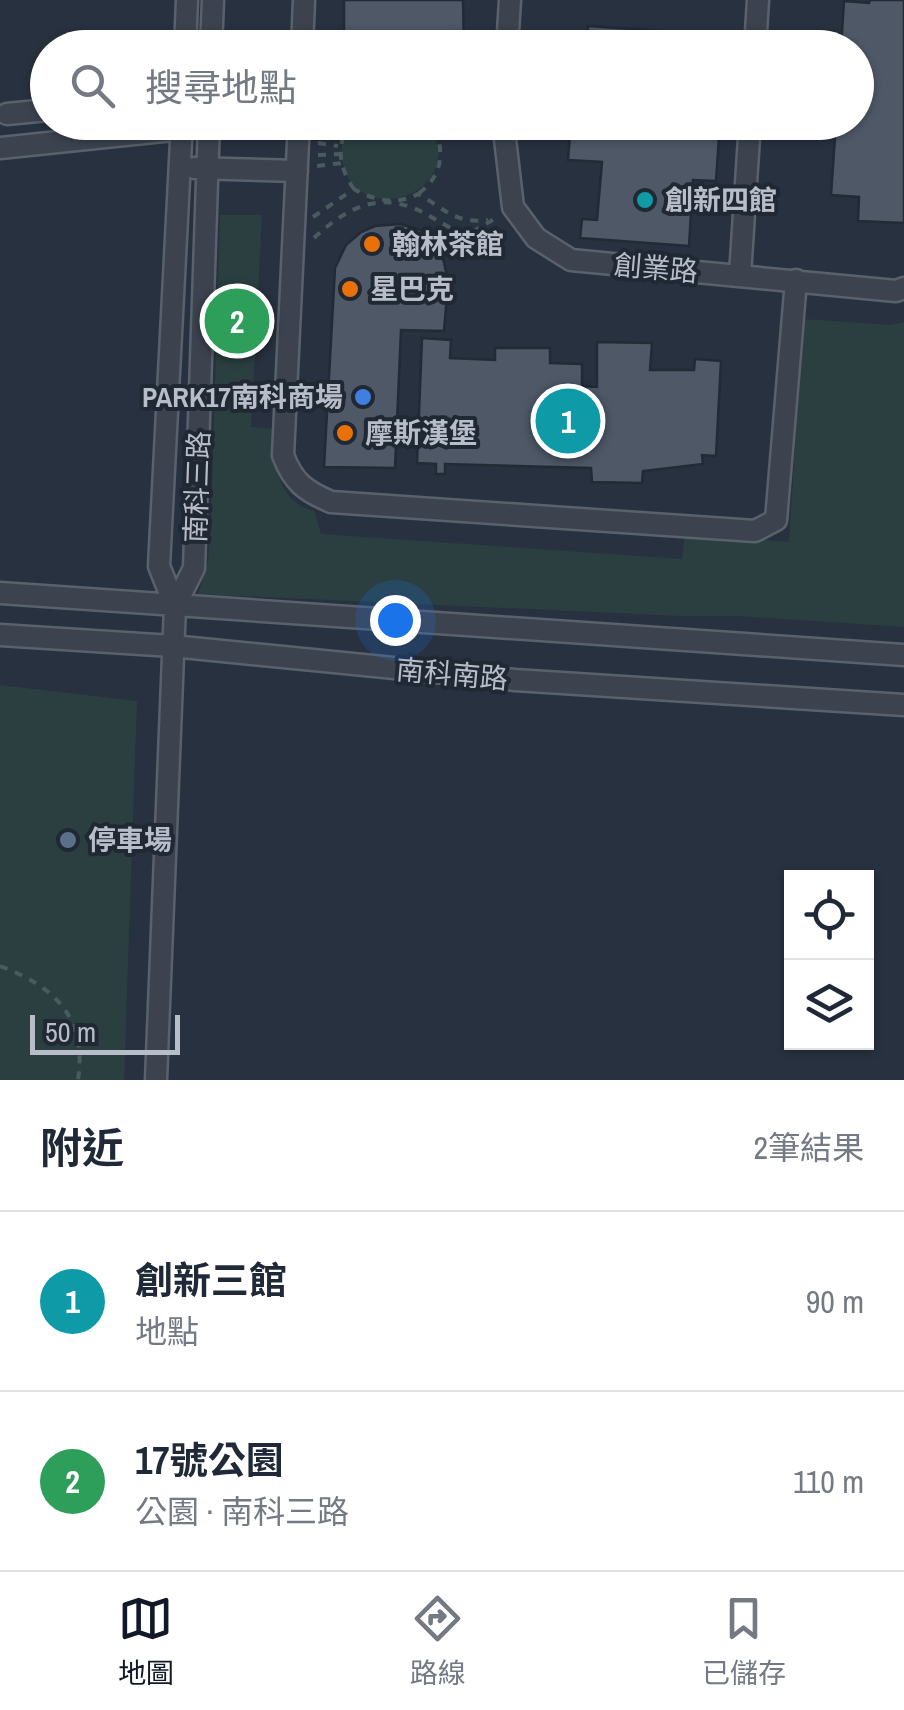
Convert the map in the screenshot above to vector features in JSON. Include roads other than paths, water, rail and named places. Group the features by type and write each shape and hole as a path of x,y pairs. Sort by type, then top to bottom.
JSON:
{"street":[{"path":"186,30 187,0"},
{"path":"212,30 213,0"},
{"path":"303,30 304,0"},
{"path":"508,30 510,0"},
{"path":"756,30 758,0"},
{"path":"7,114 30,112"},
{"path":"0,148 50,140"},
{"name":"南科三路","path":"175,606 160,566 181,140"},
{"name":"南科三路","path":"156,1080 172,646 175,606 194,568 208,140"},
{"path":"298,140 282,454 290,475 305,491 331,502 755,530 776,520 796,280"},
{"name":"創業路","path":"505,140 513,207 536,238 572,260 896,292 904,288"},
{"path":"740,276 749,140"},
{"path":"180,167 297,169"},
{"name":"南科南路","path":"0,593 904,656"},
{"name":"南科南路","path":"0,635 172,646 515,680 904,705"}],"place":[{"name":"創新四館","path":"645,200"},
{"name":"翰林茶館","path":"372,244"},
{"name":"星巴克","path":"350,289"},
{"name":"17號公園","path":"237,321"},
{"name":"PARK17南科商場","path":"363,397"},
{"name":"創新三館","path":"568,421"},
{"name":"摩斯漢堡","path":"345,433"},
{"name":"停車場","path":"68,840"}]}
